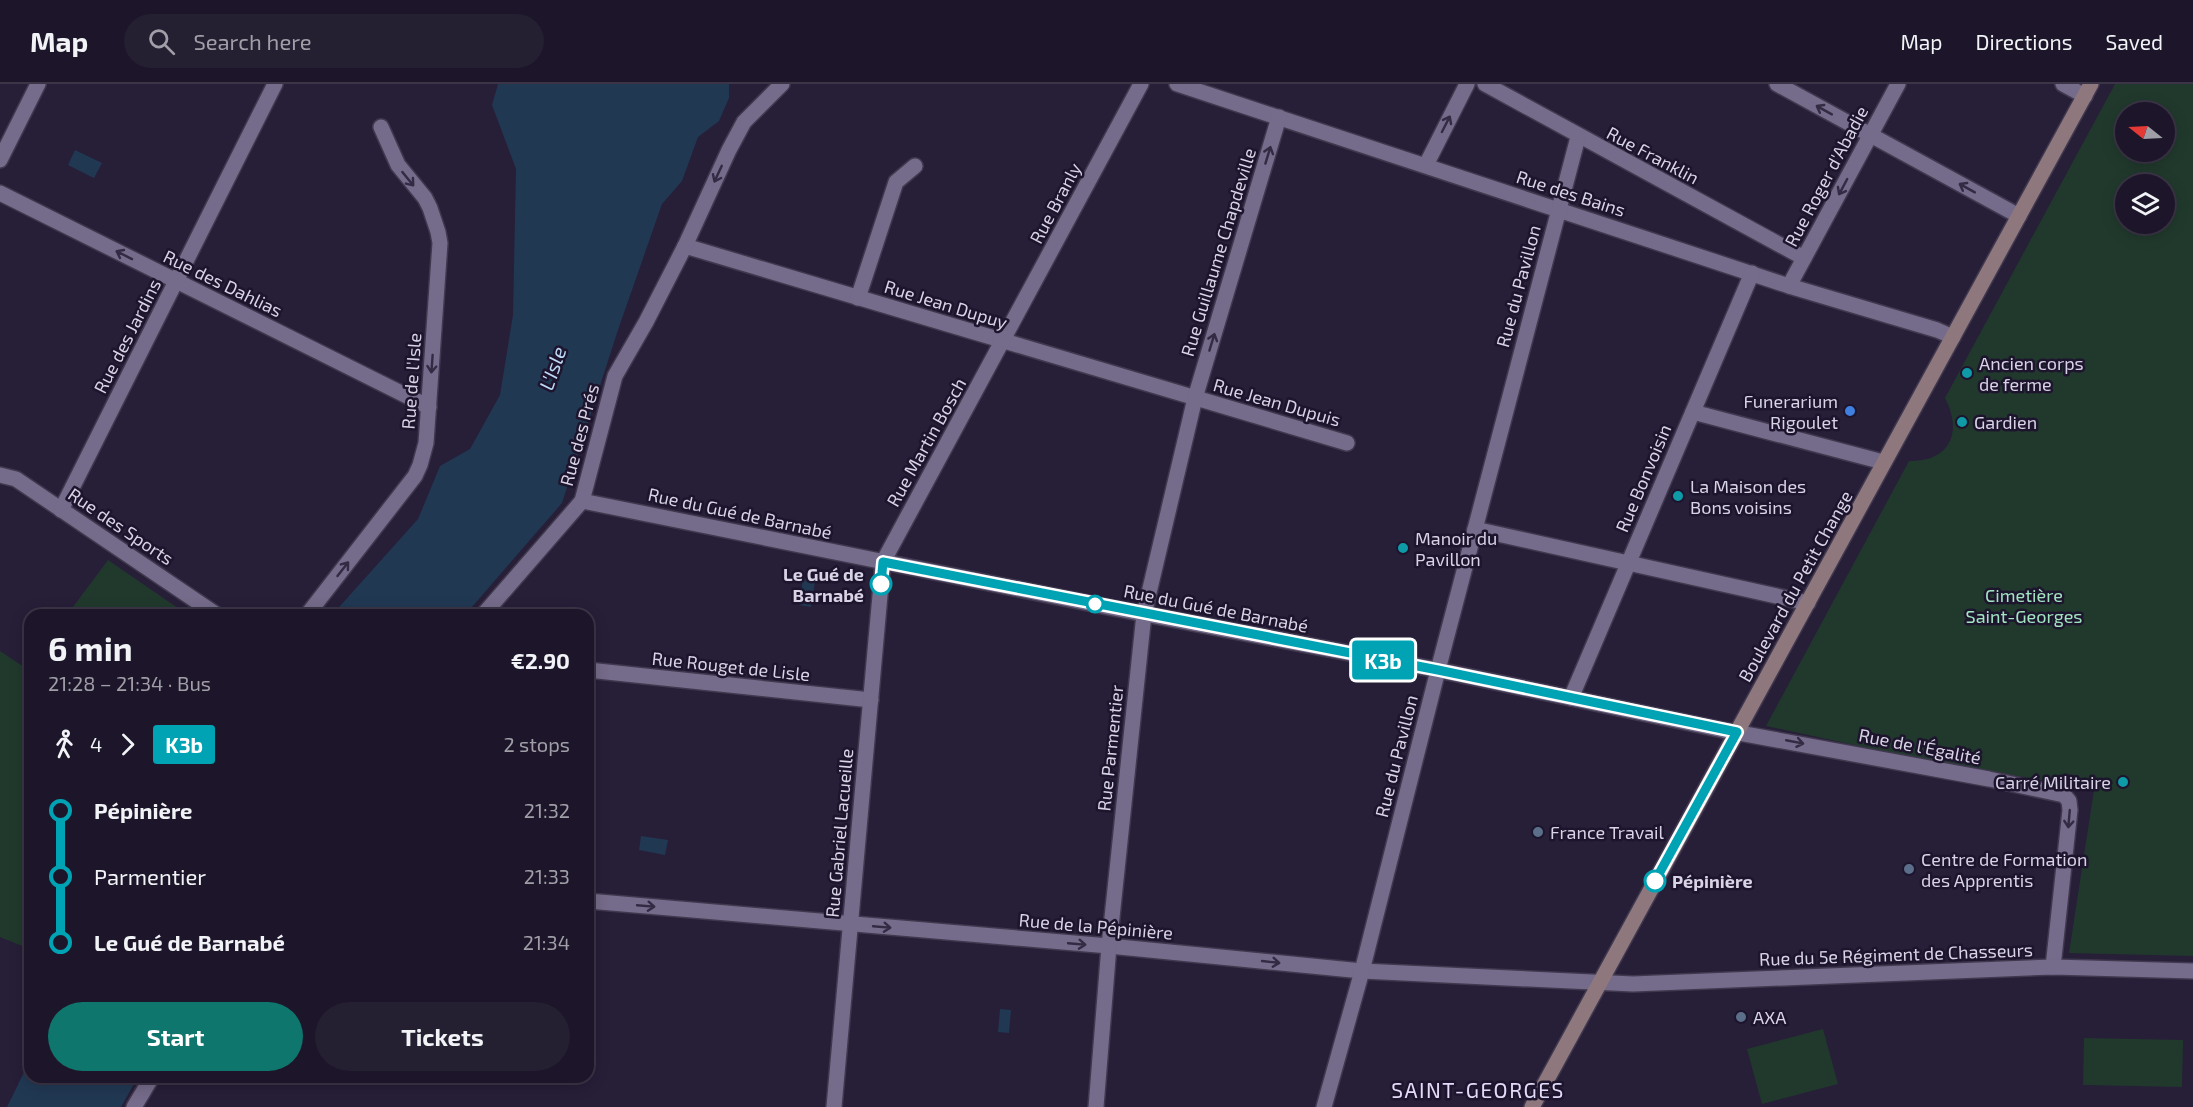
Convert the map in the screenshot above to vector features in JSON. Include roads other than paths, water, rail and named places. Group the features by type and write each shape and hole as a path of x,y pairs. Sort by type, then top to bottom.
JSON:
{"main road":[{"name":"Boulevard du Petit Change","path":"1532,1107 2088,90"}],"street":[{"path":"0,160 39,84"},
{"name":"Rue des Jardins","path":"61,510 275,84"},
{"name":"Rue des Prés","path":"488,609 582,501 615,376 685,246 744,122 782,84"},
{"name":"Rue Branly","path":"1004,341 1141,84"},
{"name":"Rue des Bains","path":"1177,84 1789,286 1937,330 1953,338"},
{"path":"1426,165 1467,84"},
{"name":"Rue Franklin","path":"1485,84 1804,258"},
{"path":"1777,84 2019,216"},
{"name":"Rue Roger d'Abadie","path":"1789,286 1898,84"},
{"path":"2063,84 2088,90"},
{"name":"Rue Guillaume Chapdeville","path":"1196,398 1279,117"},
{"name":"Rue de l'Isle","path":"312,609 415,476 426,443 440,243 425,198 398,165 381,127"},
{"name":"Rue du Pavillon","path":"1324,1107 1362,971 1438,670 1578,136"},
{"path":"858,298 896,182 915,166"},
{"name":"Rue des Dahlias","path":"0,193 429,407"},
{"name":"Rue Jean Dupuy","path":"685,246 1196,398"},
{"name":"Rue Bonvoisin","path":"1571,698 1752,273"},
{"name":"Rue Martin Bosch","path":"883,562 1004,341"},
{"name":"Rue Jean Dupuis","path":"1196,398 1347,443"},
{"name":"Rue Parmentier","path":"1096,1107 1108,946 1144,614 1196,398"},
{"path":"1693,412 1883,462"},
{"name":"Rue des Sports","path":"0,476 16,479 208,609"},
{"name":"Rue du Gué de Barnabé","path":"582,501 1144,614 1438,670 1737,732"},
{"path":"1475,529 1808,603"},
{"name":"Rue Gabriel Lacueille","path":"834,1107 883,562"},
{"name":"Rue Rouget de Lisle","path":"594,671 871,700"},
{"name":"Rue de l'Égalité","path":"1737,732 1978,776 2064,795 2070,801 2070,810 2053,967"},
{"name":"Rue de la Pépinière","path":"594,902 1108,946 1362,971 1600,981"},
{"name":"Rue du 5e Régiment de Chasseurs","path":"1600,981 1634,984 2053,967 2193,971"},
{"path":"134,1107 148,1083"}],"water":[{"name":"L'Isle","path":"498,84 729,84 729,98 719,121 698,137 682,181 662,204 562,503 470,609 337,609 418,519 440,466 470,449 500,395 513,315 516,169 492,105"},
{"path":"75,150 102,163 94,178 68,165"},
{"path":"803,579 815,581 811,607 799,605"},
{"path":"641,836 668,840 665,855 639,850"},
{"path":"1000,1009 1011,1010 1009,1033 998,1032"},
{"path":"24,1072 24,1083 135,1083 121,1107 7,1107"}],"place":[{"name":"Ancien corps de ferme","path":"1967,373"},
{"name":"Funerarium Rigoulet","path":"1850,411"},
{"name":"Gardien","path":"1962,422"},
{"name":"La Maison des Bons voisins","path":"1678,496"},
{"name":"Manoir du Pavillon","path":"1403,548"},
{"name":"Le Gué de Barnabé","path":"881,584"},
{"name":"Carré Militaire","path":"2123,782"},
{"name":"France Travail","path":"1538,832"},
{"name":"Centre de Formation des Apprentis","path":"1909,869"},
{"name":"Pépinière","path":"1655,881"},
{"name":"AXA","path":"1741,1017"}],"district":[{"name":"SAINT-GEORGES","path":"1478,1089"}],"park label":[{"name":"Cimetière Saint-Georges","path":"2024,605"}]}
